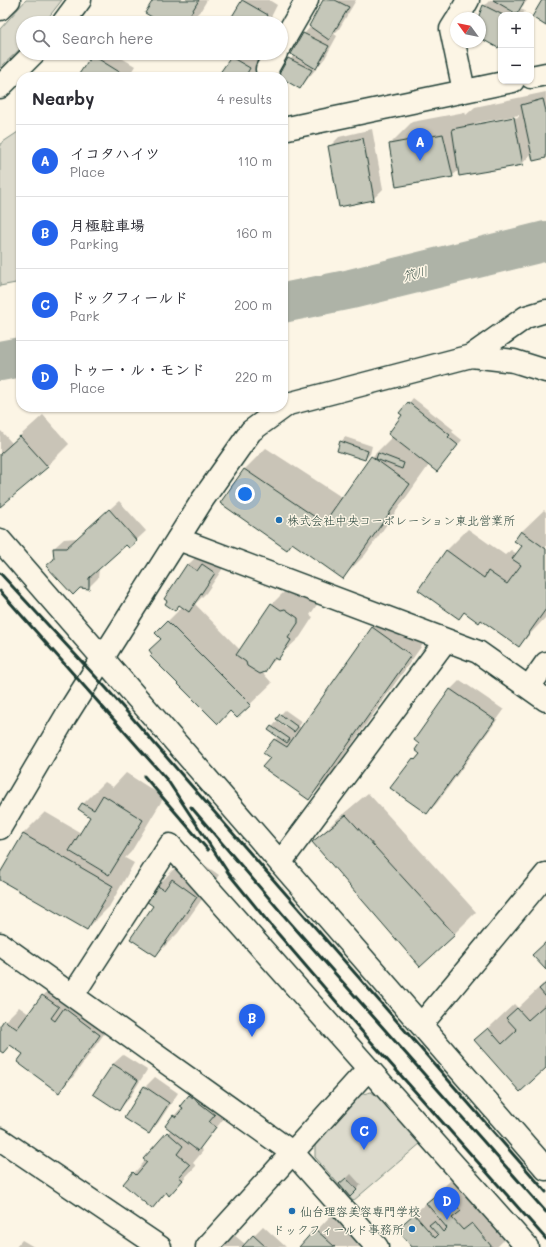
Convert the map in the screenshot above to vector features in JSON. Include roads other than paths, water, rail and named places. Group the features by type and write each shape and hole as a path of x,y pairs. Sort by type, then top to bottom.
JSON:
{"street":[{"path":"0,9 8,0"},
{"path":"68,16 80,0"},
{"path":"288,32 307,0"},
{"path":"461,12 468,0"},
{"path":"455,48 464,91"},
{"path":"0,88 27,60"},
{"path":"267,72 267,69 272,60"},
{"path":"534,76 546,74"},
{"path":"288,128 498,84"},
{"path":"288,404 471,356 526,317 546,310"},
{"path":"471,356 514,361 546,371"},
{"path":"0,828 103,657 203,499 251,431 277,412"},
{"path":"178,539 478,652 546,700"},
{"path":"0,540 546,1169"},
{"path":"280,863 446,640"},
{"path":"529,687 546,663"},
{"path":"73,995 170,845 527,1247"},
{"path":"421,1025 542,890"},
{"path":"0,944 293,1153 377,1247"},
{"path":"207,1247 368,1069"},
{"path":"0,1139 160,1247"}],"waterway":[{"name":"笊川","path":"288,302 351,289 546,241"},
{"name":"笊川","path":"0,361 16,358"}],"railway":[{"path":"0,573 107,689 546,1192"},
{"path":"0,591 168,781 229,874 268,922 365,1035 546,1239"},
{"path":"144,776 208,850"},
{"path":"191,807 286,918 546,1212"}],"place":[{"name":"イコタハイツ","path":"420,161"},
{"name":"株式会社中央コーポレーション東北営業所","path":"279,520"},
{"name":"月極駐車場","path":"252,1037"},
{"name":"ドックフィールド","path":"364,1150"},
{"name":"仙台理容美容専門学校","path":"292,1211"},
{"name":"トゥー・ル・モンド","path":"447,1220"},
{"name":"ドックフィールド事務所","path":"412,1229"}]}
